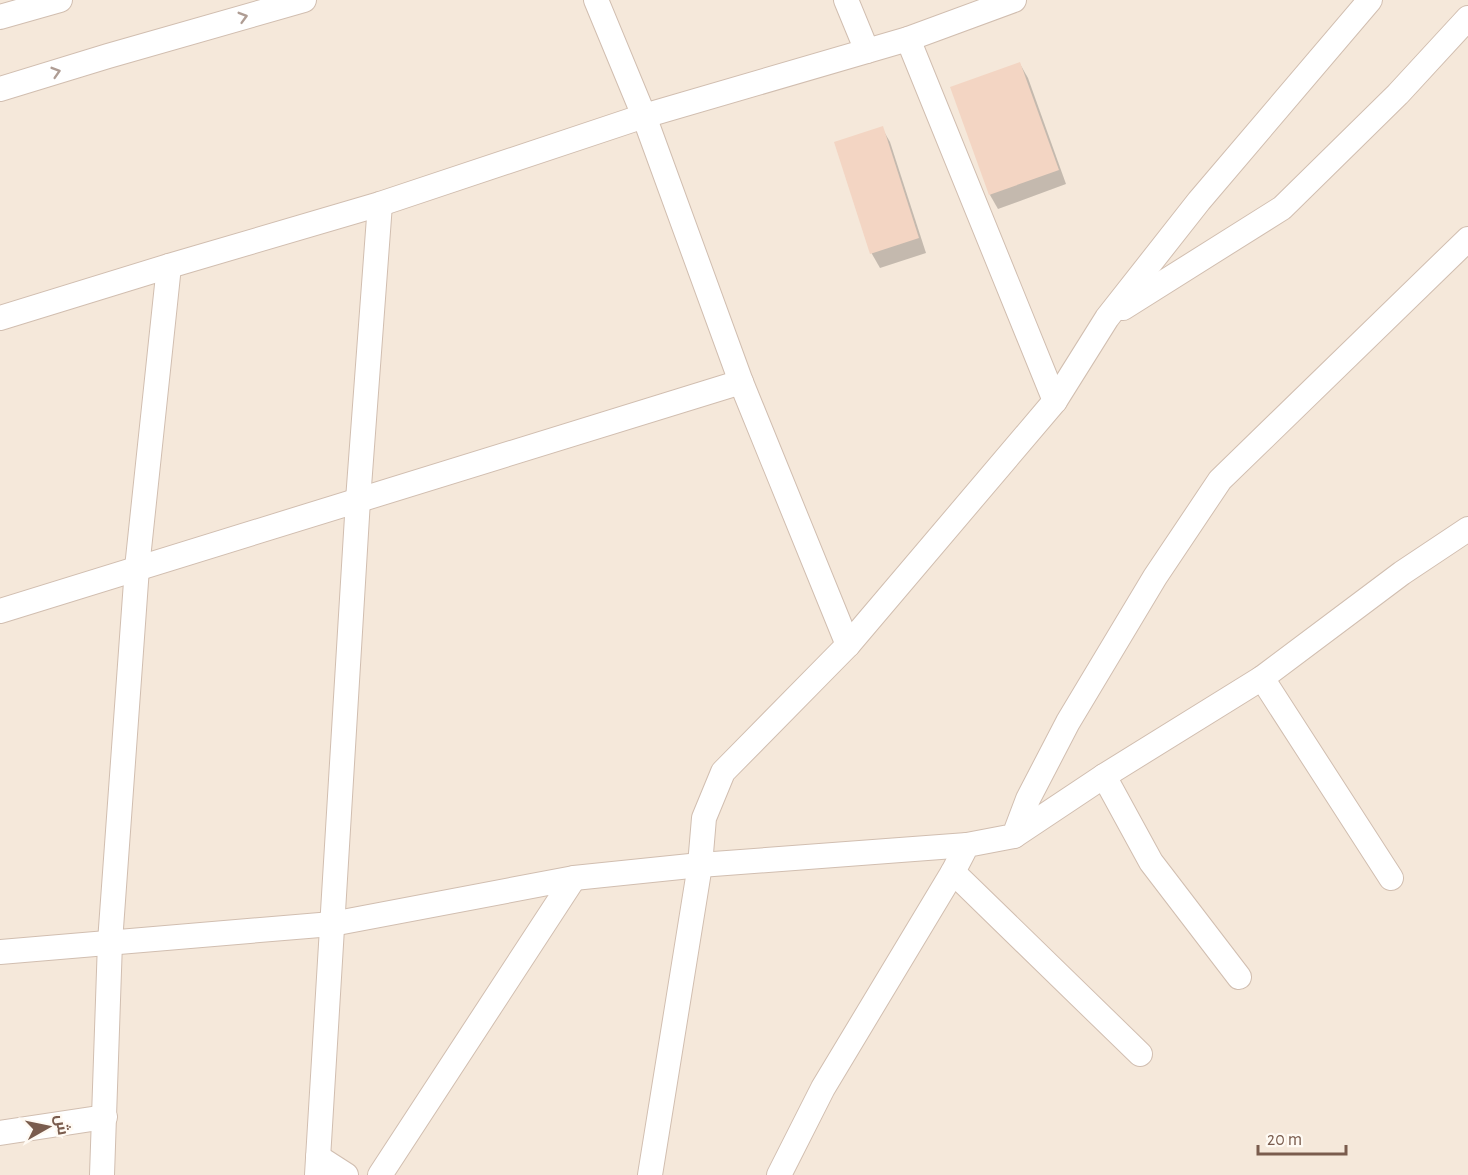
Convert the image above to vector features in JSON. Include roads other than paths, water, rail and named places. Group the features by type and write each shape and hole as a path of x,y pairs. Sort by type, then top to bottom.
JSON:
{"street":[{"path":"0,17 60,0"},
{"path":"0,89 304,0"},
{"path":"596,0 644,116 741,382 848,645"},
{"path":"846,0 867,51"},
{"path":"0,318 380,204 644,116 908,39 1014,0"},
{"path":"650,1175 700,865 704,818 723,772 848,645 1055,402 1107,318 1199,201 1370,0"},
{"path":"1107,318 1282,208 1398,94 1468,18"},
{"path":"908,39 1055,402"},
{"path":"346,1175 318,1166 358,500 380,204"},
{"path":"1014,836 1028,799 1068,722 1155,577 1220,480 1468,239"},
{"path":"102,1175 110,942 137,568 169,266"},
{"path":"0,611 741,382"},
{"path":"0,952 333,924 574,878 700,865 968,844 1014,836 1104,776 1262,678 1402,573 1468,530"},
{"path":"1262,678 1391,878"},
{"path":"1104,776 1151,862 1239,977"},
{"path":"779,1175 823,1088 968,844"},
{"path":"953,872 1140,1054"},
{"path":"380,1175 574,878"},
{"path":"0,1133 105,1117"}]}
